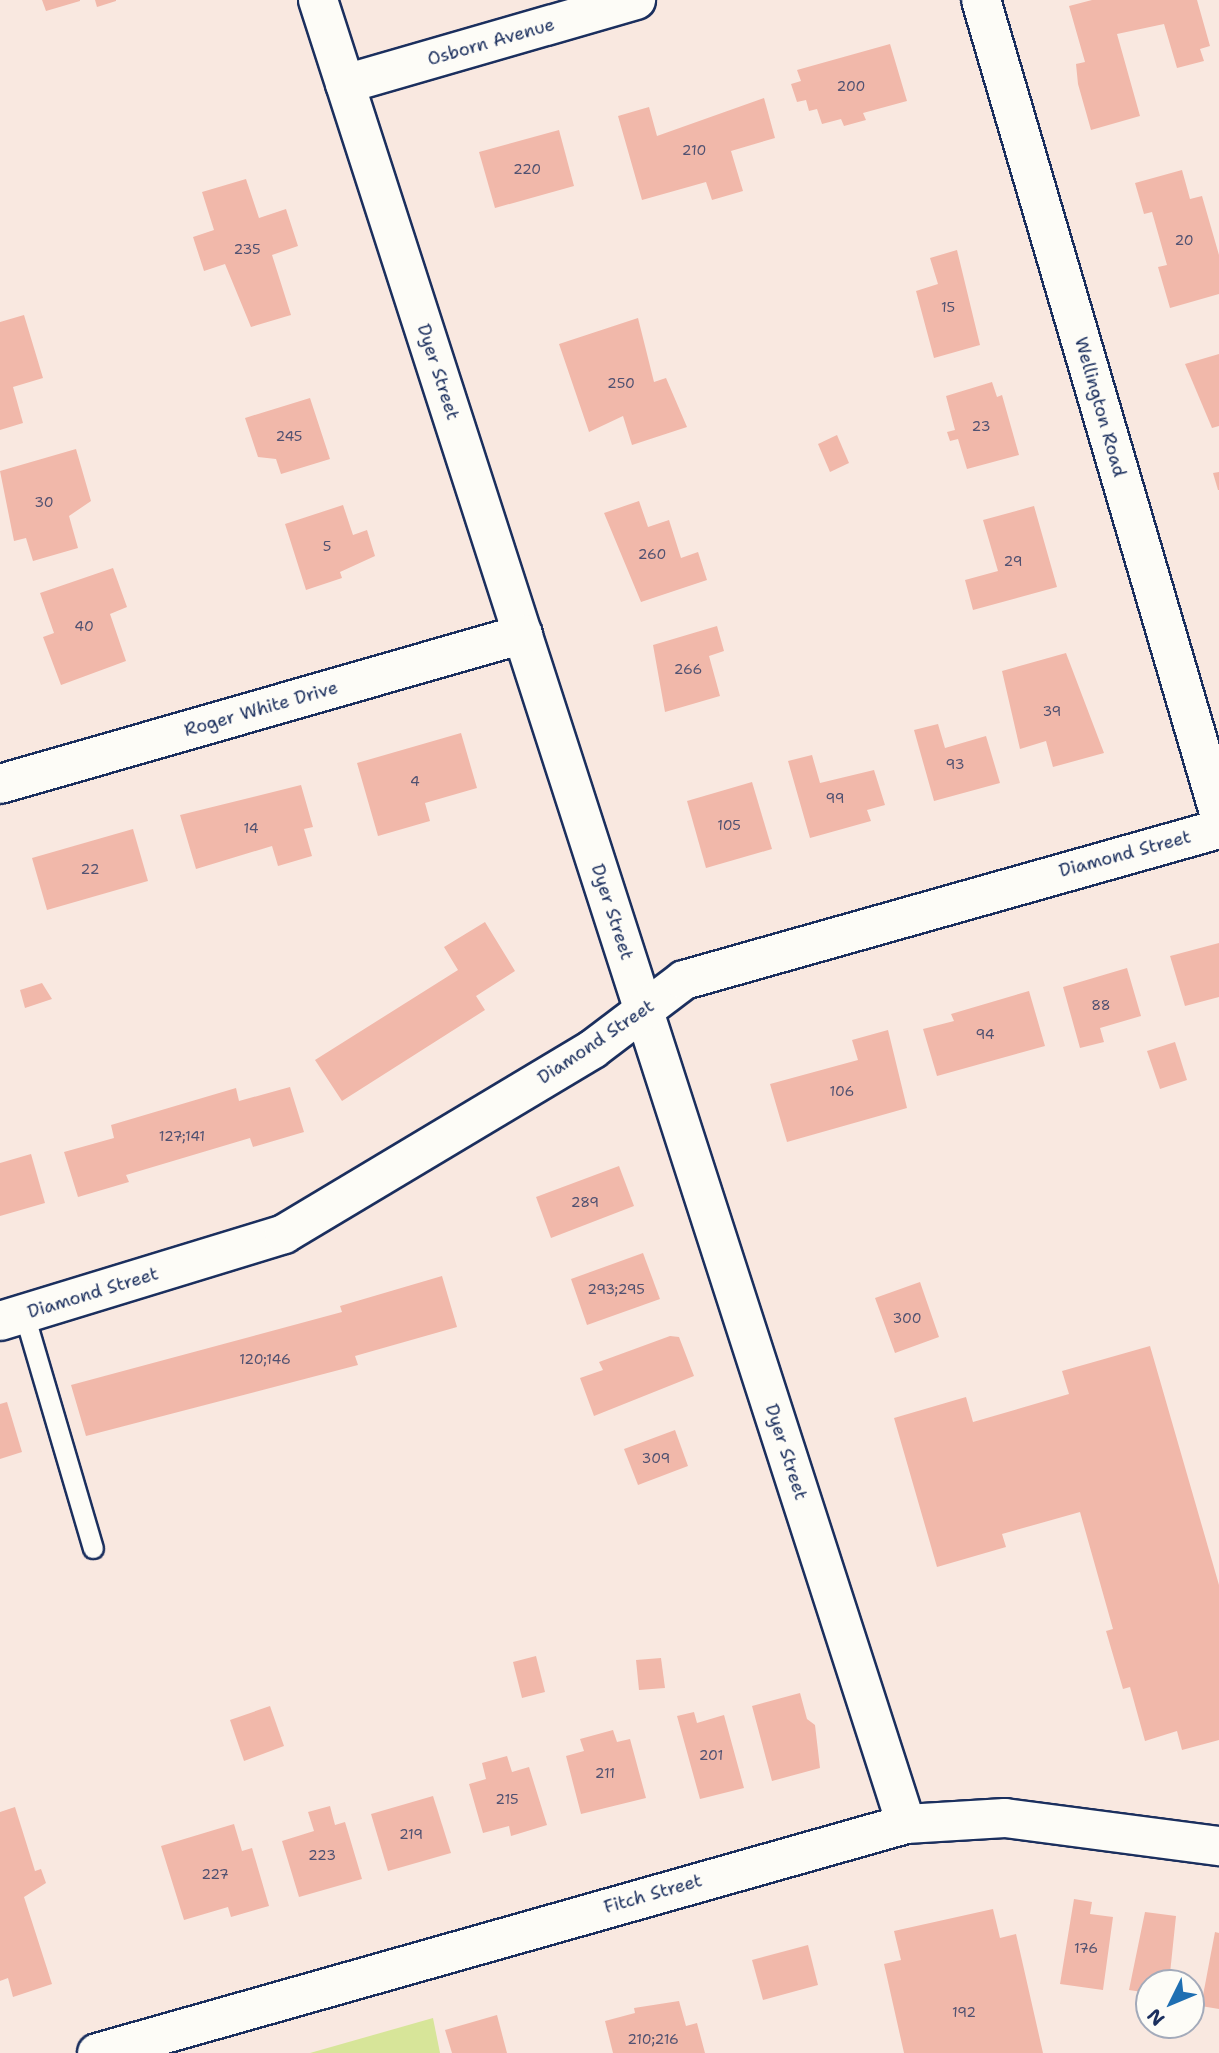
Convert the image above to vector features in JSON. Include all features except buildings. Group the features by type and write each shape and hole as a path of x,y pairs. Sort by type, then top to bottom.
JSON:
{"street":[{"name":"Dyer Street","path":"318,0 906,1824"},
{"name":"Osborn Avenue","path":"345,84 636,0"},
{"name":"Wellington Road","path":"981,0 1219,813"},
{"name":"Roger White Drive","path":"0,784 523,634"},
{"name":"Diamond Street","path":"12,1318 284,1234 593,1049 684,980 734,963 1219,829"},
{"name":"Fitch Street","path":"97,2053 906,1824 1006,1818 1219,1846"}],"lane":[{"path":"12,1318 93,1548"}],"green space":[{"path":"433,2018 440,2053 310,2053"}]}
